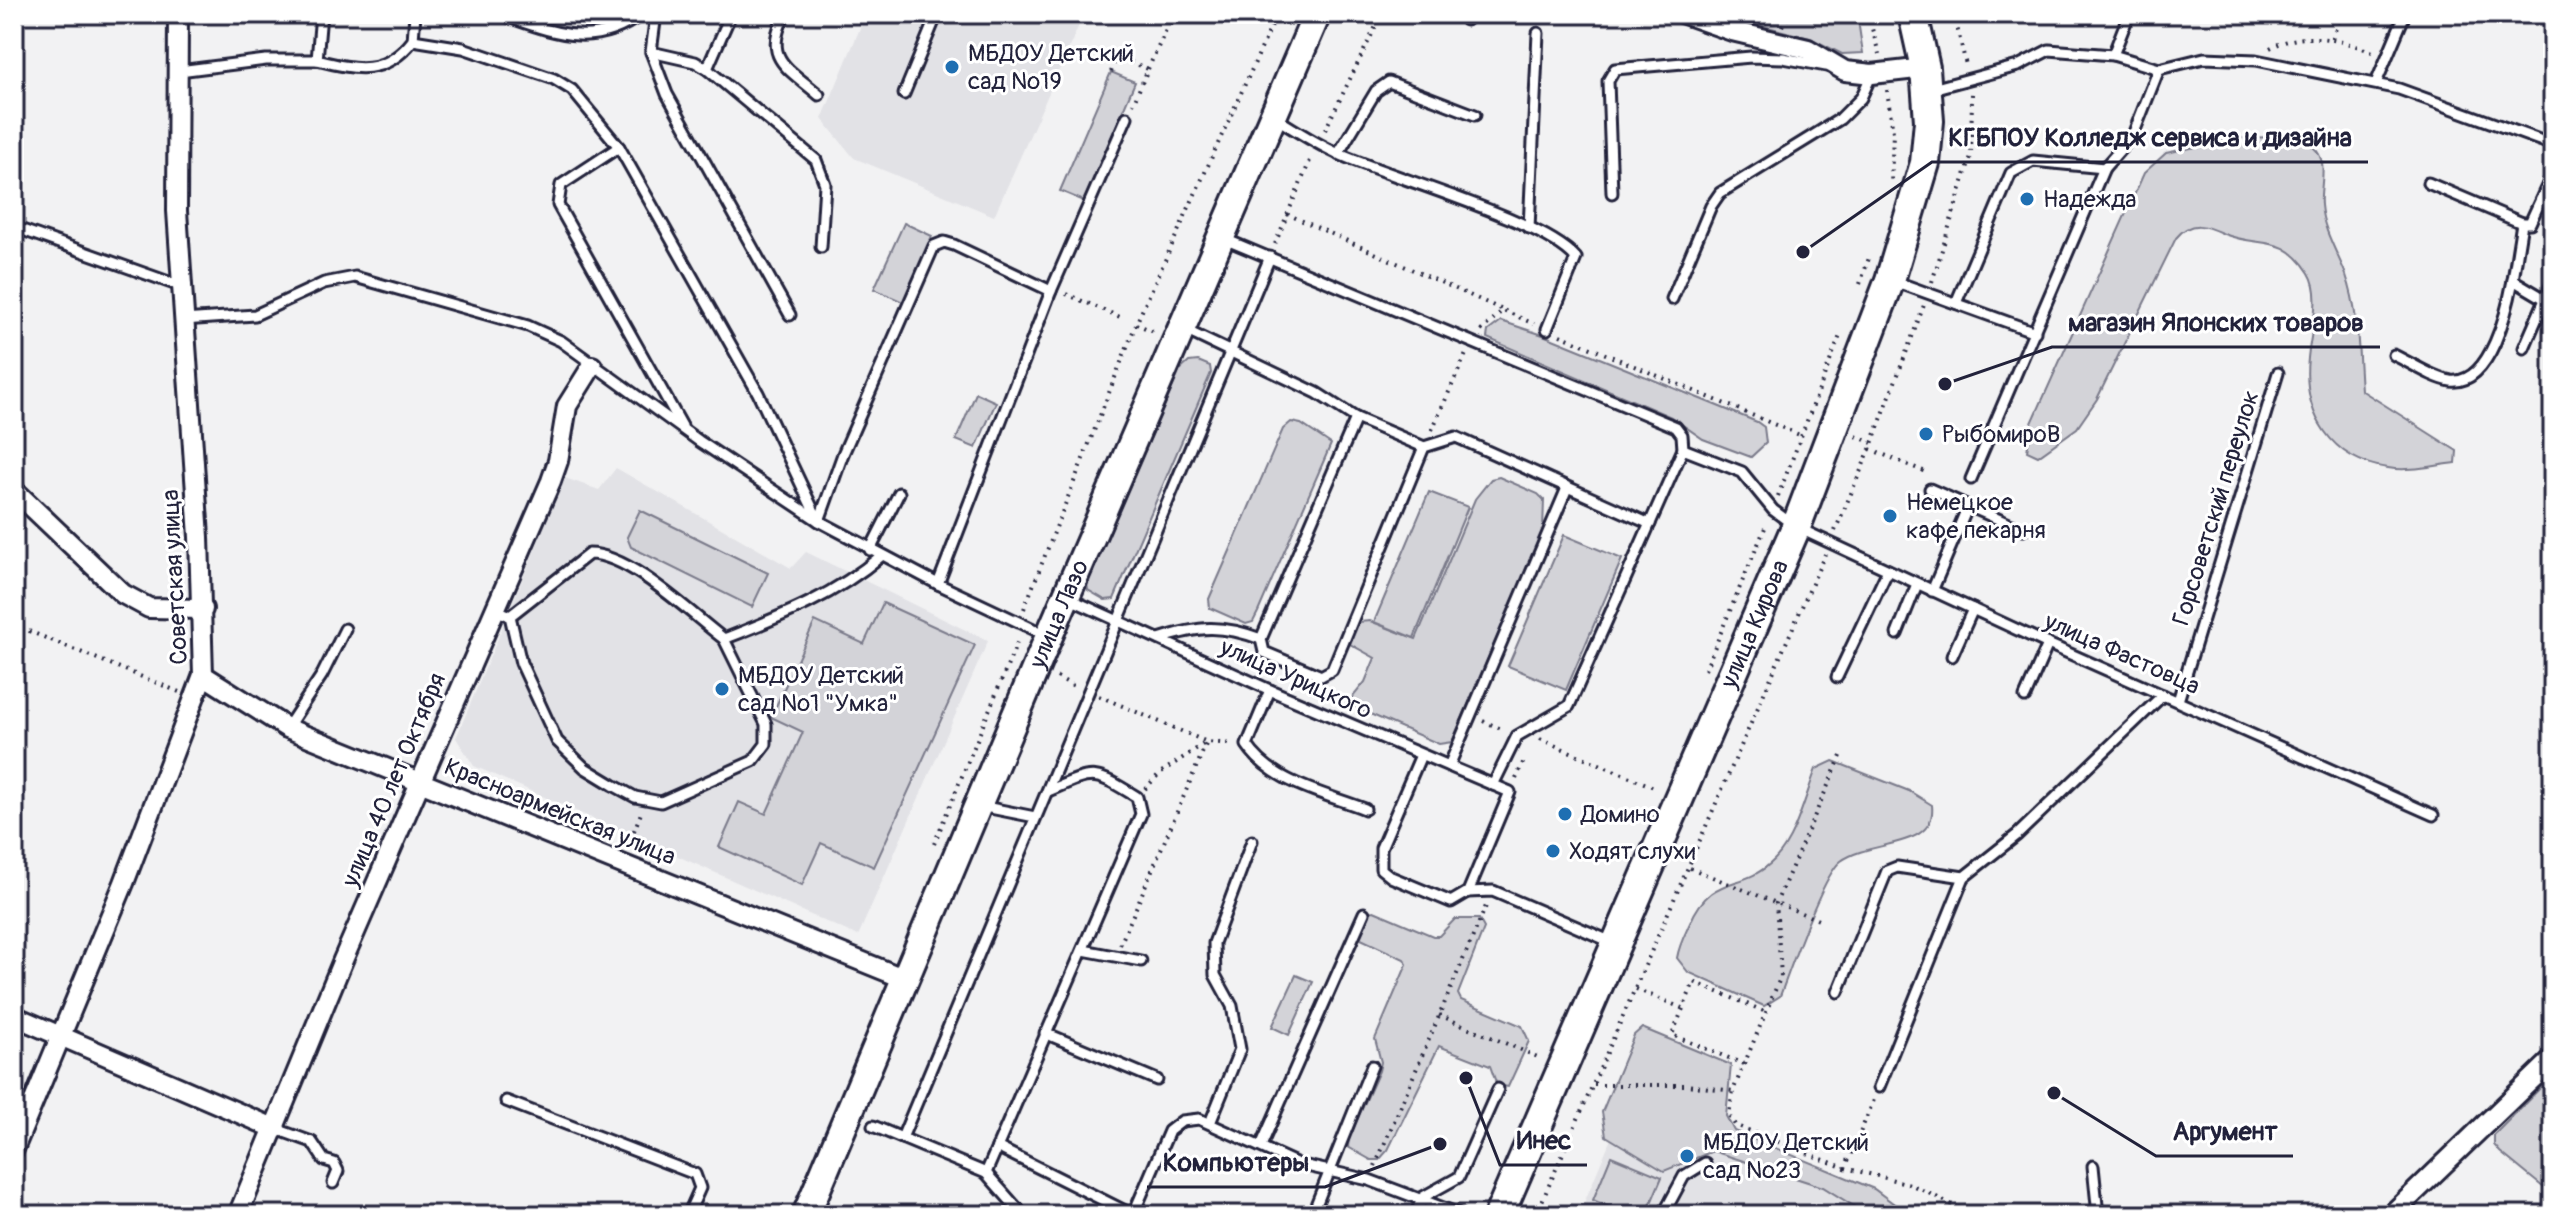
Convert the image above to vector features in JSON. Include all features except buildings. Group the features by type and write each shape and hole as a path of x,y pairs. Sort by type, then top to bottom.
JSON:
{"main road":[{"name":"улица Лазо","path":"806,1215 1049,636 1317,14"},
{"name":"улица Кирова","path":"1499,1215 1796,527 1890,280 1925,163 1927,79 1913,14"}],"street":[{"name":"Советская улица","path":"14,1149 62,1037 203,675 203,609 180,286 178,14"},
{"path":"1684,14 1732,31 1808,49 1845,71 1927,79"},
{"name":"улица 40 лет Октября","path":"238,1215 420,780 503,613 558,461 567,406 592,366"},
{"path":"14,490 123,594 149,608 203,609"},
{"name":"Красноармейская улица","path":"203,675 287,728 905,979"},
{"path":"14,1016 276,1129"},
{"path":"2391,1215 2553,1059"}],"lane":[{"path":"317,60 321,14"},
{"path":"179,71 266,60 317,60 343,66 380,67 400,57 413,40 415,14"},
{"path":"499,14 569,34 601,36 620,31 642,14"},
{"path":"656,14 651,52 667,94 790,315"},
{"path":"707,69 731,14"},
{"path":"785,14 774,36 779,59 819,95"},
{"path":"904,94 937,14"},
{"path":"2113,55 2129,14"},
{"path":"2376,83 2405,14"},
{"path":"1529,228 1538,33"},
{"path":"413,40 463,48 554,79 572,90 619,147 758,393 819,521"},
{"path":"1927,79 1970,81 2018,66 2049,50 2113,55 2159,69 2204,58 2256,60 2376,83 2553,145"},
{"path":"651,52 695,62 707,69 816,160 825,184 821,247"},
{"path":"1612,193 1608,81 1615,69 1751,57 1801,61 1845,71"},
{"path":"1971,479 2104,168 2133,135 2159,69"},
{"path":"1672,299 1711,206 1720,193 1840,119 1861,98 1872,74"},
{"path":"1338,154 1376,91 1389,82 1475,115"},
{"path":"938,584 1052,290 1127,117"},
{"path":"1273,117 1338,154 1529,228 1567,247 1576,258 1547,329"},
{"path":"619,147 561,185 558,205 684,429"},
{"path":"1956,303 2011,173 2033,161 2104,168"},
{"path":"2428,183 2522,223 2530,223 2553,173"},
{"path":"2394,355 2450,381 2465,377 2477,369 2495,345 2505,320 2522,223"},
{"path":"14,227 180,286"},
{"path":"1221,238 1676,427 1682,435 1683,449 1569,706 1517,736 1493,785"},
{"path":"819,521 843,454 934,246 944,242 954,245 1052,290"},
{"path":"902,1138 1270,257"},
{"path":"183,320 255,315 324,283 355,277 528,326 561,341 592,366 819,521 881,556 1049,636"},
{"path":"1890,280 2035,332"},
{"path":"2513,280 2545,299"},
{"path":"2524,348 2553,281"},
{"path":"1181,328 1317,393 1356,418 1424,447 1456,437 1650,524"},
{"name":"Горсоветский переулок","path":"2178,701 2278,373"},
{"path":"1356,418 1261,639 1264,652 1321,676 1332,670 1424,447"},
{"name":"улица Фастовца","path":"1683,449 1742,472 1773,510 1796,527 2048,644 2433,815"},
{"path":"1449,766 1567,488"},
{"path":"1930,489 2023,530"},
{"path":"870,550 899,493"},
{"path":"1932,591 1968,506"},
{"path":"589,554 606,554 633,570 724,639 766,724 766,744 753,761 661,802 647,800 613,785 585,768 557,741 521,663 503,613 589,554"},
{"path":"724,639 835,591 881,556"},
{"path":"1837,677 1888,570"},
{"path":"1897,634 1917,584"},
{"name":"улица Урицкого","path":"1067,597 1270,690 1510,792"},
{"path":"1952,656 1973,609"},
{"path":"1159,639 1192,628 1231,628 1261,639"},
{"path":"287,728 322,675 345,629"},
{"path":"2025,697 2048,644"},
{"path":"1270,690 1247,745 1270,772 1365,809"},
{"path":"1879,1087 1964,877 2017,835 2163,695"},
{"path":"1421,755 1381,848 1381,869 1391,877 1451,902 1468,892 1493,891 1617,944"},
{"path":"986,1173 1141,814 1137,797 1103,776 1087,774 1048,791"},
{"path":"1468,892 1510,792"},
{"path":"977,806 1035,817"},
{"path":"1210,1123 1240,1049 1232,1006 1215,975 1214,943 1252,841"},
{"path":"1838,992 1887,871 1897,867 1964,877"},
{"path":"1261,1146 1364,913"},
{"path":"1083,950 1141,961"},
{"path":"1045,1033 1157,1080"},
{"path":"1312,1215 1372,1066"},
{"path":"1415,1215 1423,1197 1459,1177 1498,1089"},
{"path":"506,1101 695,1174 700,1188 688,1215"},
{"path":"997,1147 1133,1215 1169,1131 1182,1121 1199,1119 1298,1164 1369,1180 1423,1197 1462,1215"},
{"path":"873,1126 986,1173 1023,1215"},
{"path":"276,1129 312,1142 324,1160 334,1163 338,1171 333,1183"},
{"path":"1663,1215 1684,1176 1705,1163"},
{"path":"2093,1166 2098,1215"}],"path":[{"path":"930,854 1136,324 1277,14"},
{"path":"1536,1215 1690,868 1870,449 1928,293 1971,156 1974,113 1970,81 1954,14"},
{"path":"2332,38 2342,14"},
{"path":"1127,117 1169,15"},
{"path":"2256,60 2282,42 2332,38 2375,53"},
{"path":"1111,72 1117,56 1148,69"},
{"path":"1891,189 1893,132"},
{"path":"1287,214 1547,329 1802,436"},
{"path":"1858,289 1872,250"},
{"path":"1052,290 1120,317"},
{"path":"1424,447 1472,340 1503,310"},
{"path":"1705,671 1773,510 1843,329"},
{"path":"1870,449 1957,486 1971,479"},
{"path":"14,625 196,699"},
{"path":"1057,677 1207,742 1247,745"},
{"path":"1471,716 1517,736"},
{"path":"1535,737 1656,788 1651,800"},
{"path":"1137,797 1160,773 1207,742"},
{"path":"1116,954 1207,742"},
{"path":"1510,792 1528,750"},
{"path":"1841,756 1776,903 1782,967 1733,1091 1729,1115 1735,1125 1845,1168 1910,1184 1973,1215"},
{"path":"622,863 647,800"},
{"path":"1690,868 1821,921"},
{"path":"1369,1180 1493,891"},
{"path":"1744,1064 1672,1035 1694,982 1766,1012"},
{"path":"1636,989 1683,1008"},
{"path":"1439,1015 1542,1059 1536,1073"},
{"path":"1594,1085 1687,1085 1733,1091"},
{"path":"1845,1168 1879,1087"}],"shaded area":[{"name":"МБДОУ Детский сад №19","path":"866,14 1084,14 994,216 854,158 822,119"},
{"path":"1717,14 1857,14 1863,53 1842,54 1810,38"},
{"path":"1111,72 1135,82 1084,201 1060,191"},
{"path":"2241,138 2297,140 2313,147 2318,153 2322,167 2322,214 2346,275 2353,303 2361,390 2457,451 2456,463 2414,469 2388,468 2368,463 2336,444 2324,431 2310,398 2307,378 2315,292 2309,273 2299,260 2280,247 2198,226 2187,229 2176,238 2097,399 2077,428 2038,456 2027,451 2032,423 2144,173 2166,153"},
{"path":"904,223 932,236 903,302 874,289"},
{"path":"1501,321 1757,422 1764,427 1766,443 1751,457 1703,439 1671,417 1487,338 1488,331"},
{"path":"1198,361 1210,366 1211,373 1114,599 1105,600 1088,590 1087,584 1180,370 1189,362"},
{"path":"976,393 996,402 976,448 956,440"},
{"path":"1291,422 1301,424 1331,444 1258,612 1253,622 1246,624 1210,608 1209,599 1283,429"},
{"name":"МБДОУ Детский сад №1 \"Умка\"","path":"616,468 791,568 806,552 988,641 858,936 474,766 456,738 565,478 599,490"},
{"path":"1499,477 1538,494 1544,500 1543,530 1452,742 1439,744 1347,704 1365,682 1375,658 1350,644 1359,622 1370,621 1416,639 1475,499 1491,479"},
{"path":"1429,492 1468,507 1414,638 1374,622"},
{"path":"640,510 768,573 752,607 631,547 627,537"},
{"path":"1564,535 1622,559 1566,690 1508,666"},
{"path":"883,603 975,645 874,867 821,843 802,885 719,847 739,802 766,814 803,732 771,717 815,621 864,644"},
{"path":"1833,761 1909,791 1932,805 1931,819 1924,830 1914,837 1869,849 1841,861 1816,903 1780,996 1764,1006 1688,972 1677,958 1682,940 1699,906 1718,889 1763,870 1775,859 1794,828 1816,769"},
{"path":"1374,911 1433,936 1439,936 1455,919 1479,919 1484,928 1458,994 1461,1000 1522,1026 1529,1041 1508,1087 1497,1085 1490,1066 1439,1046 1388,1150 1379,1160 1371,1160 1348,1147 1349,1138 1379,1071 1381,1062 1375,1039 1407,964 1404,959 1361,939 1359,934 1369,912"},
{"path":"1296,975 1313,982 1289,1035 1272,1027"},
{"path":"1642,1028 1731,1065 1726,1116 1734,1131 1874,1189 1909,1215 1868,1215 1823,1187 1713,1151 1664,1171 1606,1136 1602,1112 1634,1035"},
{"path":"2553,1075 2553,1191 2549,1192 2500,1152 2494,1145 2494,1135"},
{"name":"МБДОУ Детский сад №23","path":"1628,1098 1912,1215 1579,1215"},
{"path":"1611,1156 1662,1177 1646,1215 1628,1215 1593,1200"}],"place":[{"name":"МБДОУ Детский сад №19","path":"952,67"},
{"name":"Надежда","path":"2027,199"},
{"name":"КГБПОУ Колледж сервиса и дизайна","path":"1803,252"},
{"name":"магазин Японских товаров","path":"1945,384"},
{"name":"РыбомироВ","path":"1926,434"},
{"name":"Немецкое кафе пекарня","path":"1890,516"},
{"name":"МБДОУ Детский сад №1 \"Умка\"","path":"722,689"},
{"name":"Домино","path":"1565,814"},
{"name":"Ходят слухи","path":"1553,851"},
{"name":"Инес","path":"1466,1078"},
{"name":"Аргумент","path":"2054,1093"},
{"name":"Компьютеры","path":"1440,1144"},
{"name":"МБДОУ Детский сад №23","path":"1687,1156"}]}
